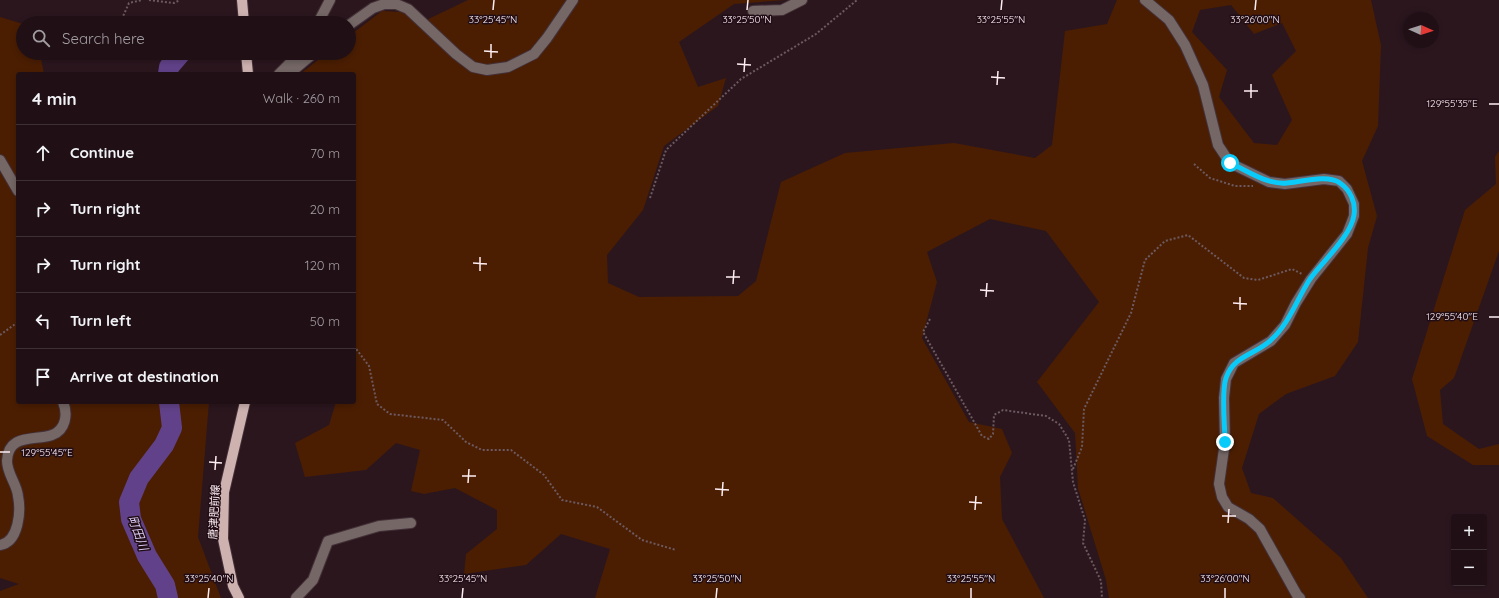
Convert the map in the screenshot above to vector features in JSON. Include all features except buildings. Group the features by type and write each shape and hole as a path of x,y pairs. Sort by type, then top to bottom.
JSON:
{"main road":[{"path":"242,0 243,16"},
{"path":"247,60 248,72"},
{"name":"唐津肥前線","path":"239,598 233,586 223,540 224,492 245,404"}],"street":[{"path":"322,16 330,0"},
{"path":"356,20 372,8 384,4 396,4 408,9 456,54 473,67 487,70 508,67 534,54 573,0"},
{"path":"753,11 782,10 802,0"},
{"path":"1146,0 1169,20 1186,45 1203,85 1218,145 1230,163 1269,182 1285,184 1324,179 1338,181 1347,189 1354,204 1354,216 1346,234 1311,279 1296,303 1285,325 1270,341 1234,363 1226,379 1224,398 1225,442 1219,484 1222,497 1228,507 1249,519 1260,529 1300,598"},
{"path":"281,72 293,60"},
{"path":"291,72 306,60"},
{"path":"0,160 16,188"},
{"path":"0,545 10,540 17,530 19,514 18,496 7,461 9,451 16,443 26,438 52,435 60,430 64,424 66,415 63,404"},
{"path":"296,598 313,580 328,540 379,526 411,523"}],"path":[{"path":"123,16 129,3 142,0"},
{"path":"149,0 174,3 180,0"},
{"path":"650,198 666,150 672,144 741,79 816,34 857,0"},
{"path":"1194,164 1210,178 1235,186 1259,187 1269,182"},
{"path":"1072,470 1082,447 1084,410 1131,313 1145,260 1165,241 1188,235 1244,278 1258,280 1292,268 1311,279"},
{"path":"930,319 923,332 982,436 989,440 993,434 994,415 1003,410 1046,416 1059,424 1068,440 1072,482 1085,520 1083,544 1101,581 1102,598"},
{"path":"0,335 16,323"},
{"path":"356,349 369,366 377,404 390,414 443,420 466,442 482,450 511,450 544,475 562,500 597,507 642,540 676,550"}],"shaded area":[{"path":"468,0 785,0 734,4 679,42 698,87 726,78 718,106 664,146 643,210 607,255 608,283 639,297 738,296 756,281 781,182 845,153 954,143 1035,158 1052,145 1065,31 1107,24 1117,0 1371,0 1381,45 1378,126 1362,161 1377,216 1368,248 1358,342 1335,376 1286,394 1259,414 1242,468 1251,493 1273,498 1341,558 1368,598 1109,598 1106,580 1078,488 1075,433 1037,382 1099,302 1046,231 990,219 927,252 937,282 922,338 969,422 1002,429 1012,453 1000,477 1002,519 1044,598 595,598 610,549 561,534 526,565 464,574 466,554 497,529 497,510 455,488 424,494 411,491 420,450 396,443 366,470 305,477 295,443 329,425 335,404 356,404 356,72 303,72 318,60 356,60 356,31 382,11 402,12 418,24","holes":["1231,5 1254,34 1282,23 1296,51 1272,75 1292,120 1277,145 1254,143 1219,97 1227,70 1192,32 1200,10"]},
{"path":"0,17 16,22 16,60 41,60 44,72 16,72 16,404 209,404 198,537 221,598 0,598 0,591 19,584 0,578"},
{"path":"1499,151 1499,251 1454,378 1440,390 1443,424 1479,449 1499,444 1499,465 1473,465 1427,436 1412,379 1465,210 1496,184 1495,157"}],"waterway":[{"name":"町田川","path":"168,72 169,67 175,60"},
{"name":"町田川","path":"168,598 165,585 147,556 131,519 129,502 139,478 164,445 172,428 169,404"}],"route":[{"path":"1225,442 1224,398 1226,379 1234,363 1270,341 1285,325 1296,303 1311,279 1346,234 1354,216 1354,204 1347,189 1338,181 1324,179 1285,184 1269,182 1230,163"}]}
